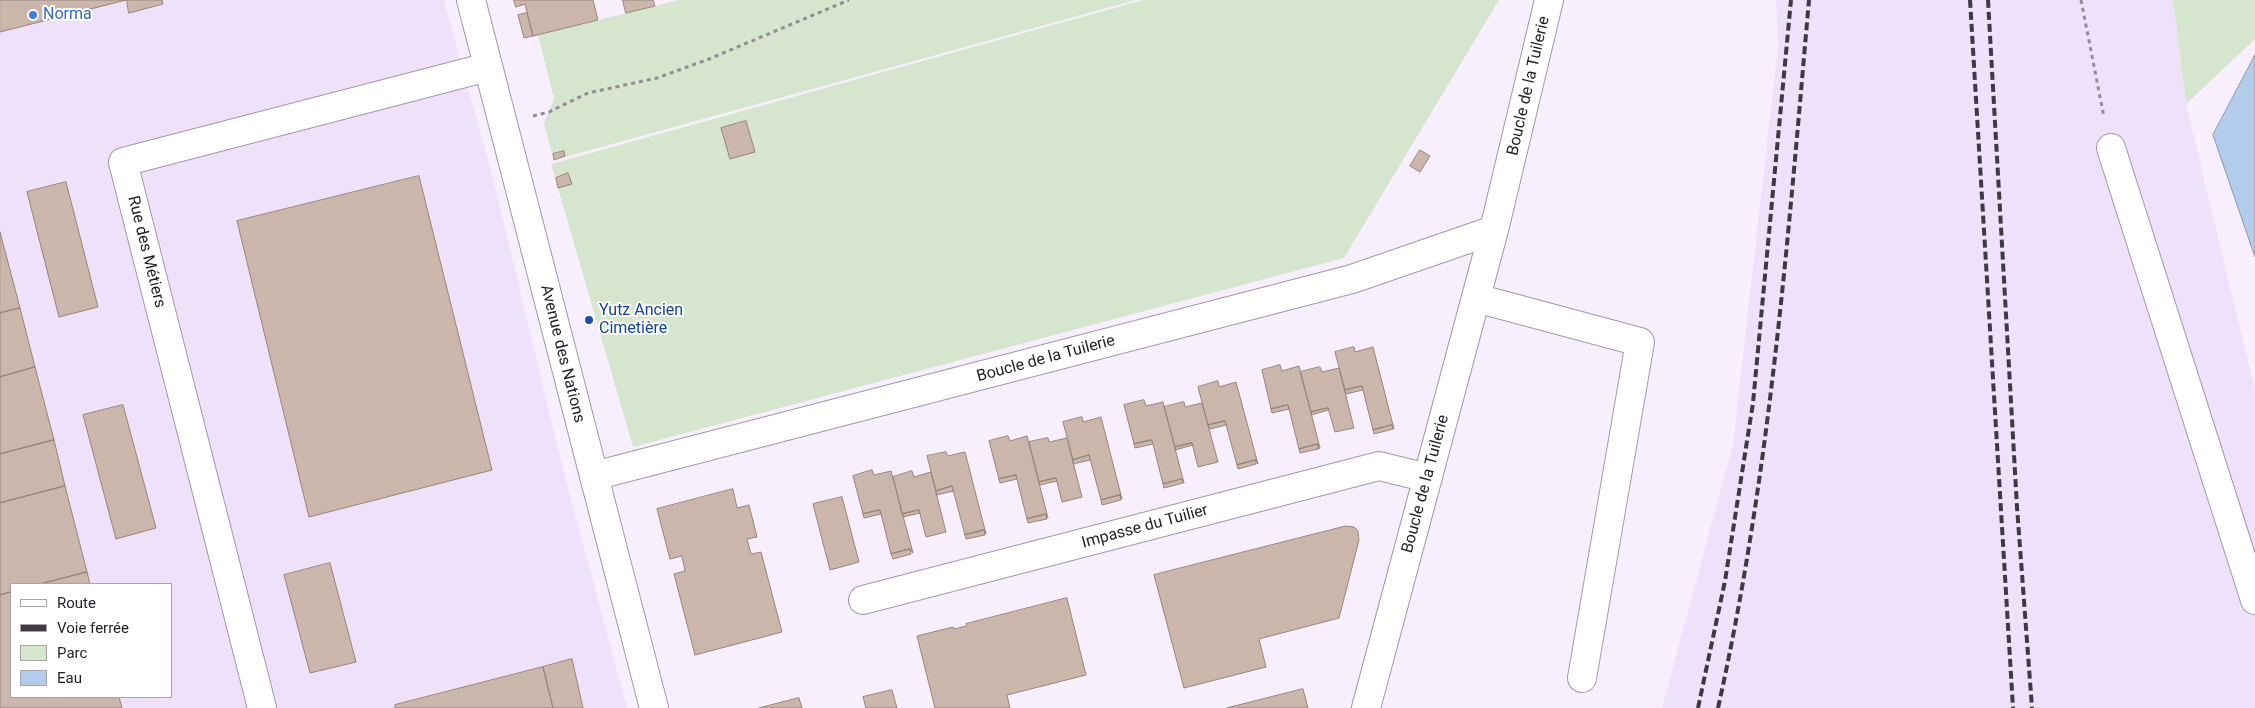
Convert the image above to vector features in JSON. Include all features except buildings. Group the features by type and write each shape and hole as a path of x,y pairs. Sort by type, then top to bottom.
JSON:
{"street":[{"name":"Avenue des Nations","path":"471,0 654,708"},
{"name":"Boucle de la Tuilerie","path":"1366,708 1494,230 1549,0"},
{"name":"Rue des Métiers","path":"262,708 123,162 488,67"},
{"path":"2111,148 2255,600"},
{"name":"Boucle de la Tuilerie","path":"594,476 1352,280 1494,230"},
{"path":"1476,298 1640,342 1582,678"},
{"name":"Impasse du Tuilier","path":"863,600 1379,466 1428,478"}],"path":[{"path":"503,124 549,112 588,93 657,78 709,59 849,0"},
{"path":"2081,0 2111,148"}],"shaded area":[{"path":"0,0 444,0 493,178 562,465 627,708 0,708"},
{"path":"1776,0 2173,0 2186,104 2255,390 2255,708 1662,708 1733,444 1778,46"}],"green space":[{"path":"679,0 1136,0 554,160 544,124 554,99 538,35"},
{"path":"1143,0 1499,0 1344,258 633,447 551,164"},
{"path":"2173,0 2255,0 2255,39 2186,104"}],"water":[{"path":"2255,55 2255,257 2213,135"}],"railway":[{"path":"1698,708 1725,581 1753,403 1791,0"},
{"path":"1718,708 1736,620 1764,444 1785,267 1809,0"},
{"path":"1970,0 2013,708"},
{"path":"1988,0 2017,507 2032,708"}],"place":[{"name":"Norma","path":"33,15"},
{"name":"Yutz Ancien Cimetière","path":"589,320"}]}
